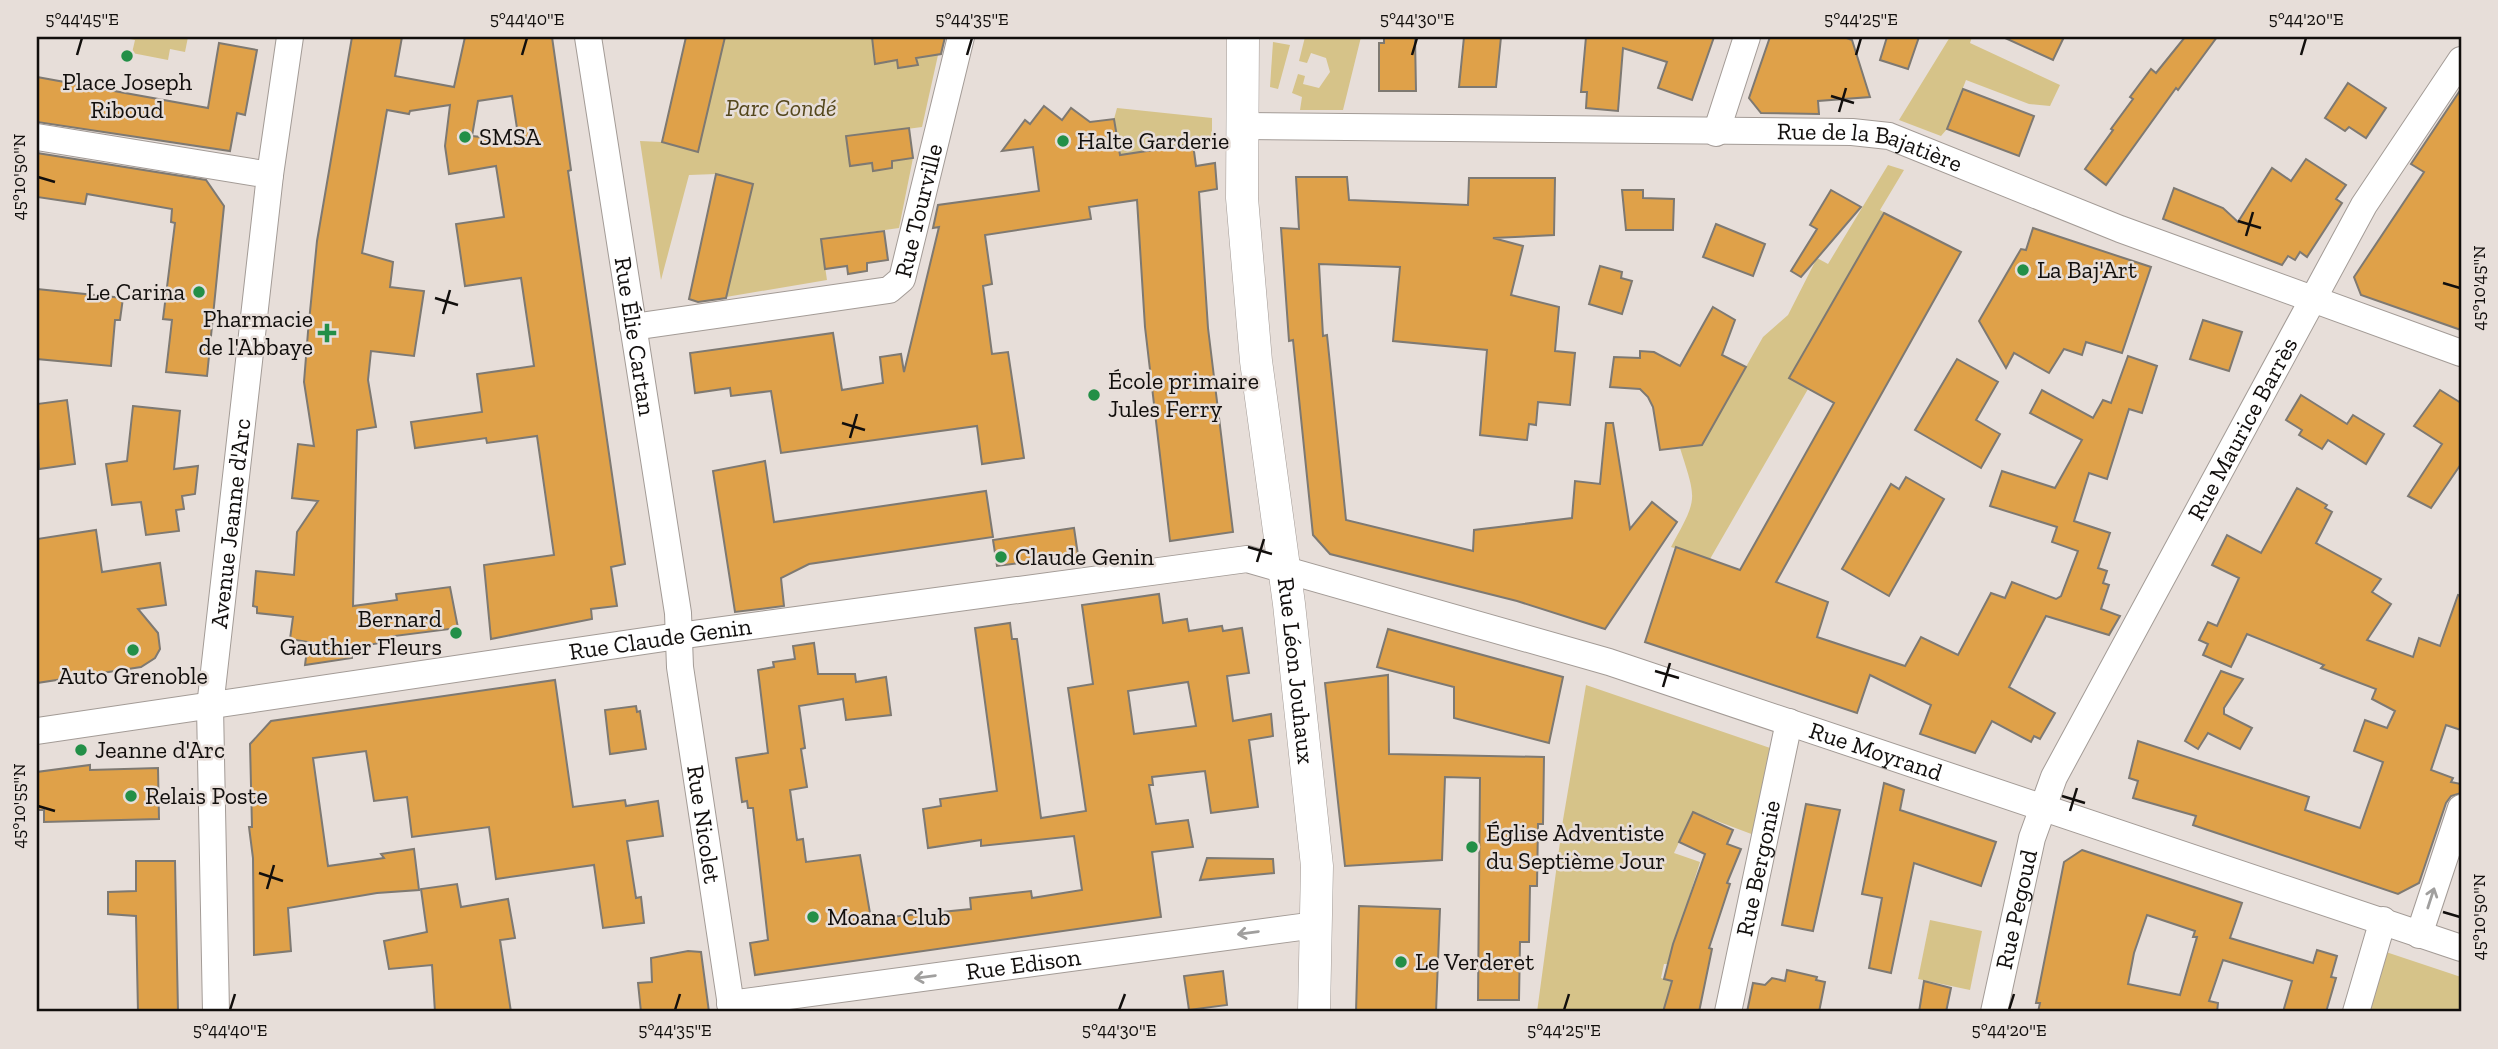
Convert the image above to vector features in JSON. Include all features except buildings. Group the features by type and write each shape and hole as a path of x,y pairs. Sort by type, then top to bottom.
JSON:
{"street":[{"name":"Avenue Jeanne d'Arc","path":"216,1012 210,707 270,175 290,37"},
{"name":"Rue Élie Cartan","path":"588,37 678,613 678,636"},
{"name":"Rue Tourville","path":"633,327 890,290 902,279 961,37"},
{"name":"Rue Léon Jouhaux","path":"1243,37 1242,198 1256,361 1284,569 1314,830 1314,1012"},
{"path":"1716,133 1747,37"},
{"name":"Rue Maurice Barrès","path":"2041,808 2054,777 2364,205 2461,60"},
{"name":"Rue de la Bajatière","path":"1242,126 1716,133 1852,132 1889,136 2120,229 2461,354"},
{"path":"37,137 270,175"},
{"name":"Rue Claude Genin","path":"37,731 678,636 1247,559 1284,569"},
{"name":"Rue Moyrand","path":"1284,569 1312,580 1448,615 1609,662 2461,948"},
{"name":"Rue Nicolet","path":"678,636 680,667 731,1008"},
{"name":"Rue Bergonie","path":"1728,1012 1789,723"},
{"name":"Rue Pegoud","path":"1994,1012 2041,808"},
{"path":"2420,935 2461,808"},
{"path":"2356,1012 2383,920"},
{"name":"Rue Edison","path":"731,1008 1316,925"}],"green space":[{"path":"188,37 185,52 170,49 168,60 132,53 135,40 125,38"},
{"name":"Parc Condé","path":"725,37 872,37 875,63 897,60 898,68 917,65 917,58 938,55 922,127 847,137 851,166 872,163 873,171 892,168 892,161 913,158 899,228 821,239 827,280 726,297 753,185 716,174 689,175 661,280 640,141 662,142 698,151"},
{"path":"1305,37 1361,37 1343,110 1300,110 1302,97 1292,93 1298,74 1305,76 1303,84 1319,88 1330,72 1326,58 1311,53 1307,63 1299,61"},
{"path":"1950,37 1972,37 1970,43 2060,85 2050,106 2029,104 1966,80 1947,129 1941,136 1899,120"},
{"path":"1273,42 1290,45 1278,89 1270,87"},
{"path":"1117,108 1212,118 1212,143 1119,155 1114,119"},
{"path":"1888,165 1904,170 1880,210 1885,213 1789,378 1808,389 1710,559 1671,547 1686,518 1692,499 1690,479 1680,448 1702,444 1763,337 1788,315 1817,258 1828,264"},
{"path":"1586,685 1776,750 1754,835 1693,812 1674,853 1700,862 1668,964 1664,964 1661,978 1672,981 1663,1012 1537,1012 1563,820"},
{"path":"1930,920 1982,931 1970,990 1918,979"},
{"path":"2383,951 2461,977 2461,1012 2365,1012"}],"place":[{"name":"Place Joseph Riboud","path":"127,56"},
{"name":"SMSA","path":"465,137"},
{"name":"Halte Garderie","path":"1063,141"},
{"name":"La Baj'Art","path":"2023,270"},
{"name":"Le Carina","path":"199,292"},
{"name":"Pharmacie de l'Abbaye","path":"327,333"},
{"name":"École primaire Jules Ferry","path":"1094,395"},
{"name":"Claude Genin","path":"1001,557"},
{"name":"Bernard Gauthier Fleurs","path":"456,633"},
{"name":"Auto Grenoble","path":"133,650"},
{"name":"Jeanne d'Arc","path":"81,750"},
{"name":"Relais Poste","path":"131,796"},
{"name":"Église Adventiste du Septième Jour","path":"1472,847"},
{"name":"Moana Club","path":"813,917"},
{"name":"Le Verderet","path":"1401,962"}]}
